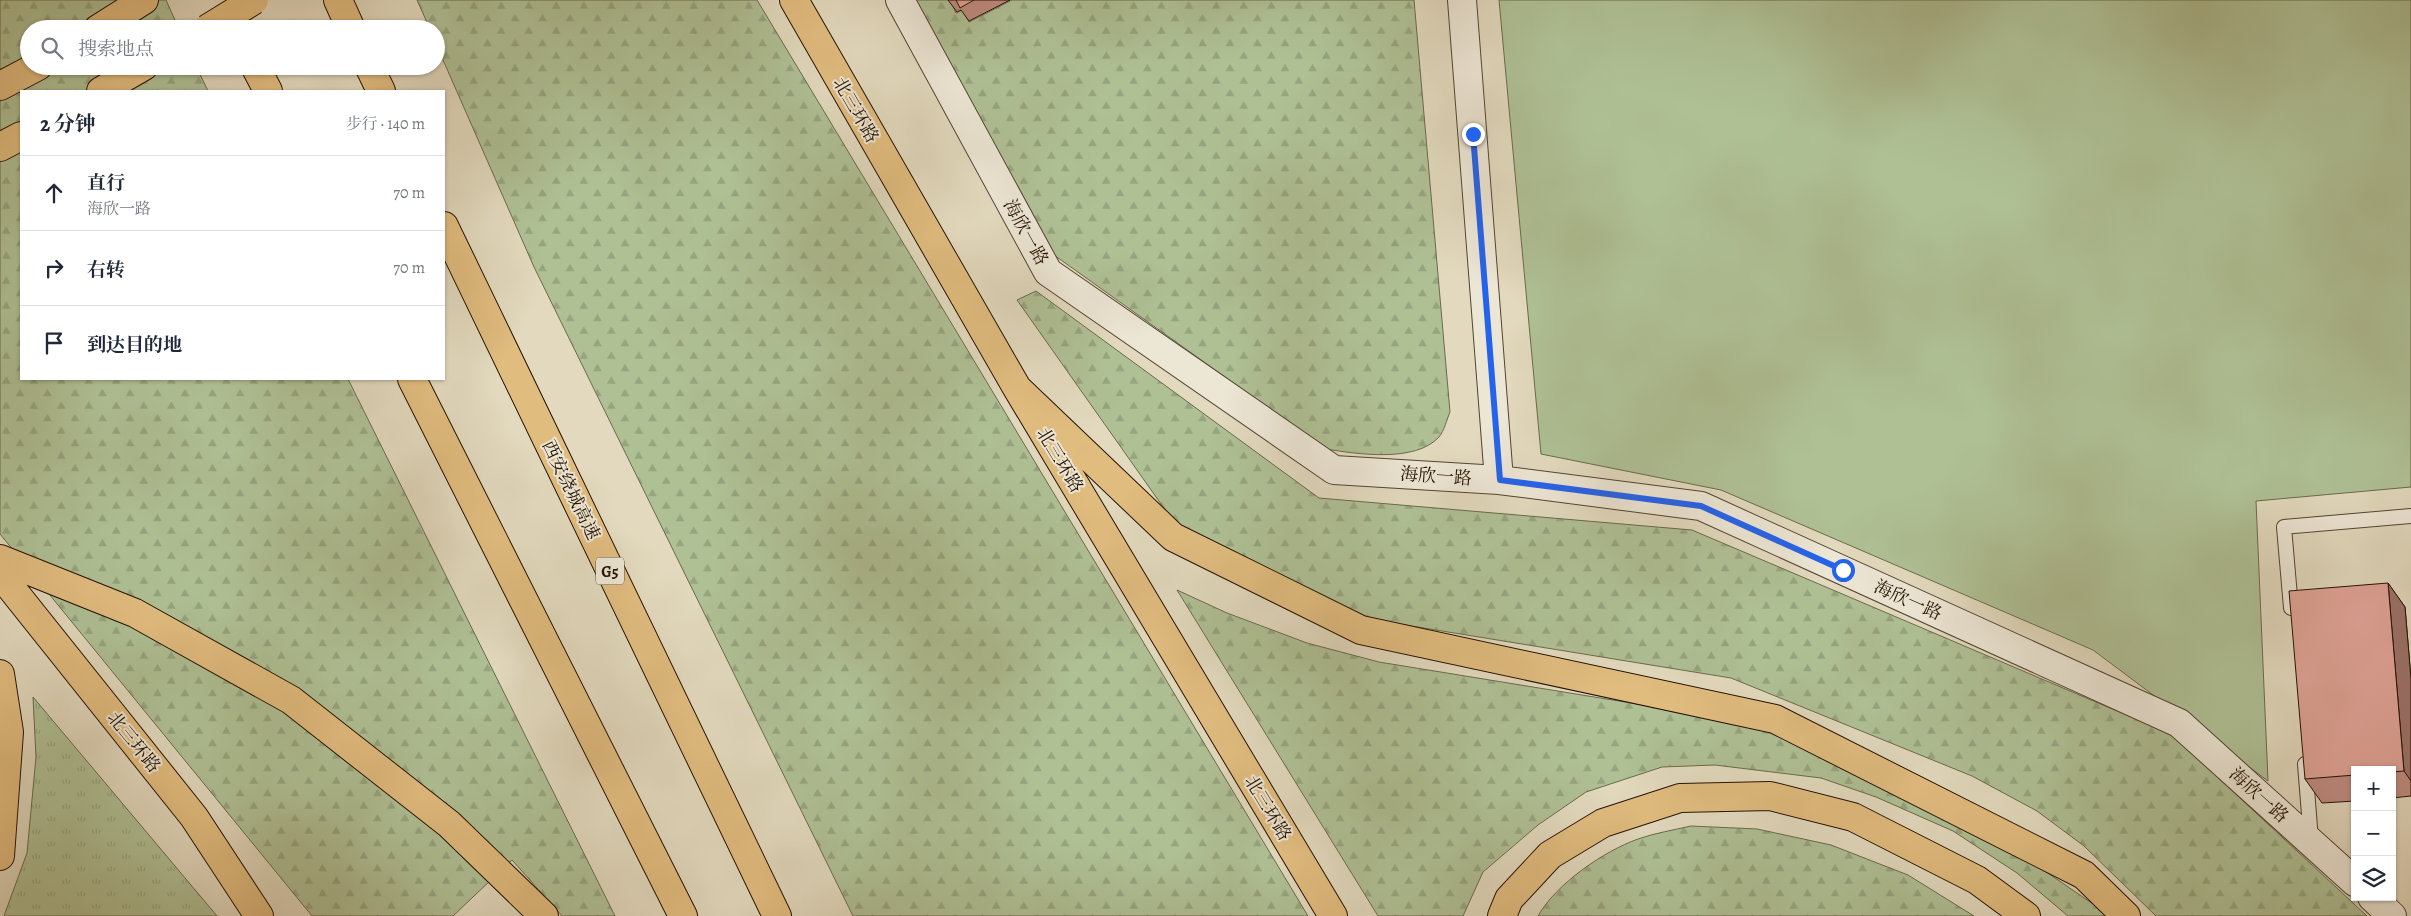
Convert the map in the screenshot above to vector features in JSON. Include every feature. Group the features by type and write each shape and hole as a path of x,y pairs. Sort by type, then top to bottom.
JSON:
{"highway":[{"path":"112,20 144,0"},
{"path":"223,0 232,20"},
{"path":"222,20 254,0"},
{"path":"338,0 347,20"},
{"name":"北三环路","path":"794,0 1017,388 1333,916"},
{"path":"0,86 21,75"},
{"path":"103,90 129,75"},
{"path":"260,75 267,90"},
{"path":"373,75 380,90"},
{"path":"0,146 20,136"},
{"name":"西安绕城高速","path":"445,228 777,916"},
{"path":"413,380 683,916"},
{"path":"1017,388 1173,538 1361,630 1775,719 2084,875 2126,916"},
{"path":"0,559 136,613 291,700 449,824 544,916"},
{"name":"北三环路","path":"0,574 194,817 259,916"},
{"path":"0,674 9,732 0,856"},
{"path":"1502,916 1508,899 1550,855 1603,823 1680,798 1770,796 1853,817 1977,880 2026,916"}],"street":[{"name":"海欣一路","path":"900,0 1048,272 1334,470 1500,480 1701,506 2179,723 2351,878"},
{"path":"1462,0 1500,480"},
{"path":"2376,901 2392,916"}],"lane":[{"path":"2293,626 2284,527 2411,516"},
{"path":"2304,754 2311,843"}],"green space":[{"path":"0,0 166,0 175,20 20,20 20,75 200,75 208,90 20,90 20,380 348,380 615,916 562,916 512,860 453,916 312,916 0,534"},
{"path":"417,0 757,0 1308,916 853,916 534,267 445,64 445,20 426,20"},
{"path":"911,0 950,0 956,13 962,10 969,22 1012,0 1414,0 1450,412 1439,437 1429,445 1416,451 1401,454 1353,453 1326,449 1054,255"},
{"path":"1499,0 2411,0 2411,487 2256,501 2268,781 2093,650 1721,490 1541,454"},
{"path":"1036,291 1319,498 1692,530 2171,734 2367,916 2156,916 2084,846 2037,811 1972,776 1731,678 1356,617 1216,547 1173,521 1017,300"},
{"path":"1177,590 1227,613 1307,643 1379,662 1662,708 1766,731 1834,758 2023,856 2093,904 2106,916 2068,916 2017,873 1953,831 1876,797 1821,778 1715,765 1662,767 1586,792 1538,825 1483,872 1463,916 1378,916"},
{"path":"33,697 217,916 4,916 27,853 36,757"},
{"path":"1691,826 1757,829 1831,845 1908,875 1974,916 1538,916 1556,892 1596,860 1625,844 1644,837"}],"building":[{"path":"956,0 974,0 960,8"},
{"path":"2388,583 2404,771 2396,772 2396,766 2351,766 2351,775 2305,779 2289,591"}],"route":[{"path":"1473,134 1500,480 1701,506 1843,570"}]}
